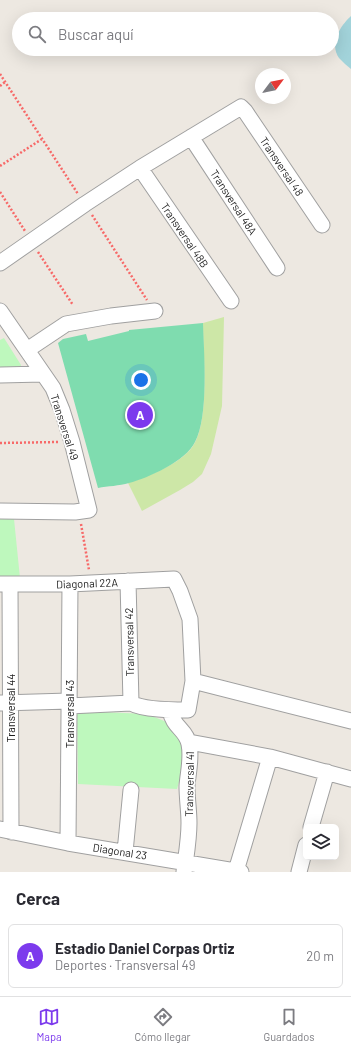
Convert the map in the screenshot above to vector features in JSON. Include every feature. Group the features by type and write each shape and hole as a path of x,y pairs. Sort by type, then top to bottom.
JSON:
{"street":[{"name":"Transversal 48","path":"191,137 241,107 322,225"},
{"path":"0,262 140,168 191,137"},
{"name":"Transversal 48A","path":"191,137 277,268"},
{"name":"Transversal 48B","path":"140,168 231,301"},
{"name":"Transversal 49","path":"0,311 53,388 72,442 84,511"},
{"path":"27,350 66,324 111,316 155,311"},
{"path":"0,375 44,374"},
{"path":"0,511 84,511"},
{"name":"Diagonal 22A","path":"5,584 70,584 174,579 190,619 193,681"},
{"name":"Transversal 42","path":"128,581 131,703"},
{"name":"Transversal 44","path":"5,584 6,831"},
{"name":"Transversal 43","path":"68,843 70,584"},
{"path":"5,703 131,703 139,706 170,710 188,710 193,681 351,721"},
{"name":"Transversal 41","path":"170,710 171,718 186,735 189,742 191,755 187,786 189,824 185,867"},
{"path":"189,742 270,757 351,779"},
{"path":"238,872 270,757"},
{"path":"312,824 327,772"},
{"path":"125,852 130,790"},
{"name":"Diagonal 23","path":"6,831 125,852 185,867 238,872"},
{"path":"299,872 303,857"}],"path":[{"path":"0,86 5,82"},
{"path":"0,166 42,139"},
{"path":"0,443 72,442"},
{"path":"84,511 91,583"}],"green space":[{"path":"224,317 222,406 211,454 202,474 193,482 142,511 128,483 161,470 177,461 190,450 197,439 201,425 204,390 203,323"},
{"path":"203,323 205,367 204,401 199,431 195,442 184,456 156,473 137,481 98,488 58,343 63,339 86,334 88,341 129,330"},
{"path":"4,338 21,365 20,368 0,368 0,340"},
{"path":"0,519 14,519 20,578 0,577"},
{"path":"77,711 147,714 169,723 184,741 183,768 177,789 78,784"}],"water":[{"path":"351,16 351,69 338,56 339,32"}],"place":[{"name":"Estadio Daniel Corpas Ortiz","path":"140,415"}]}
